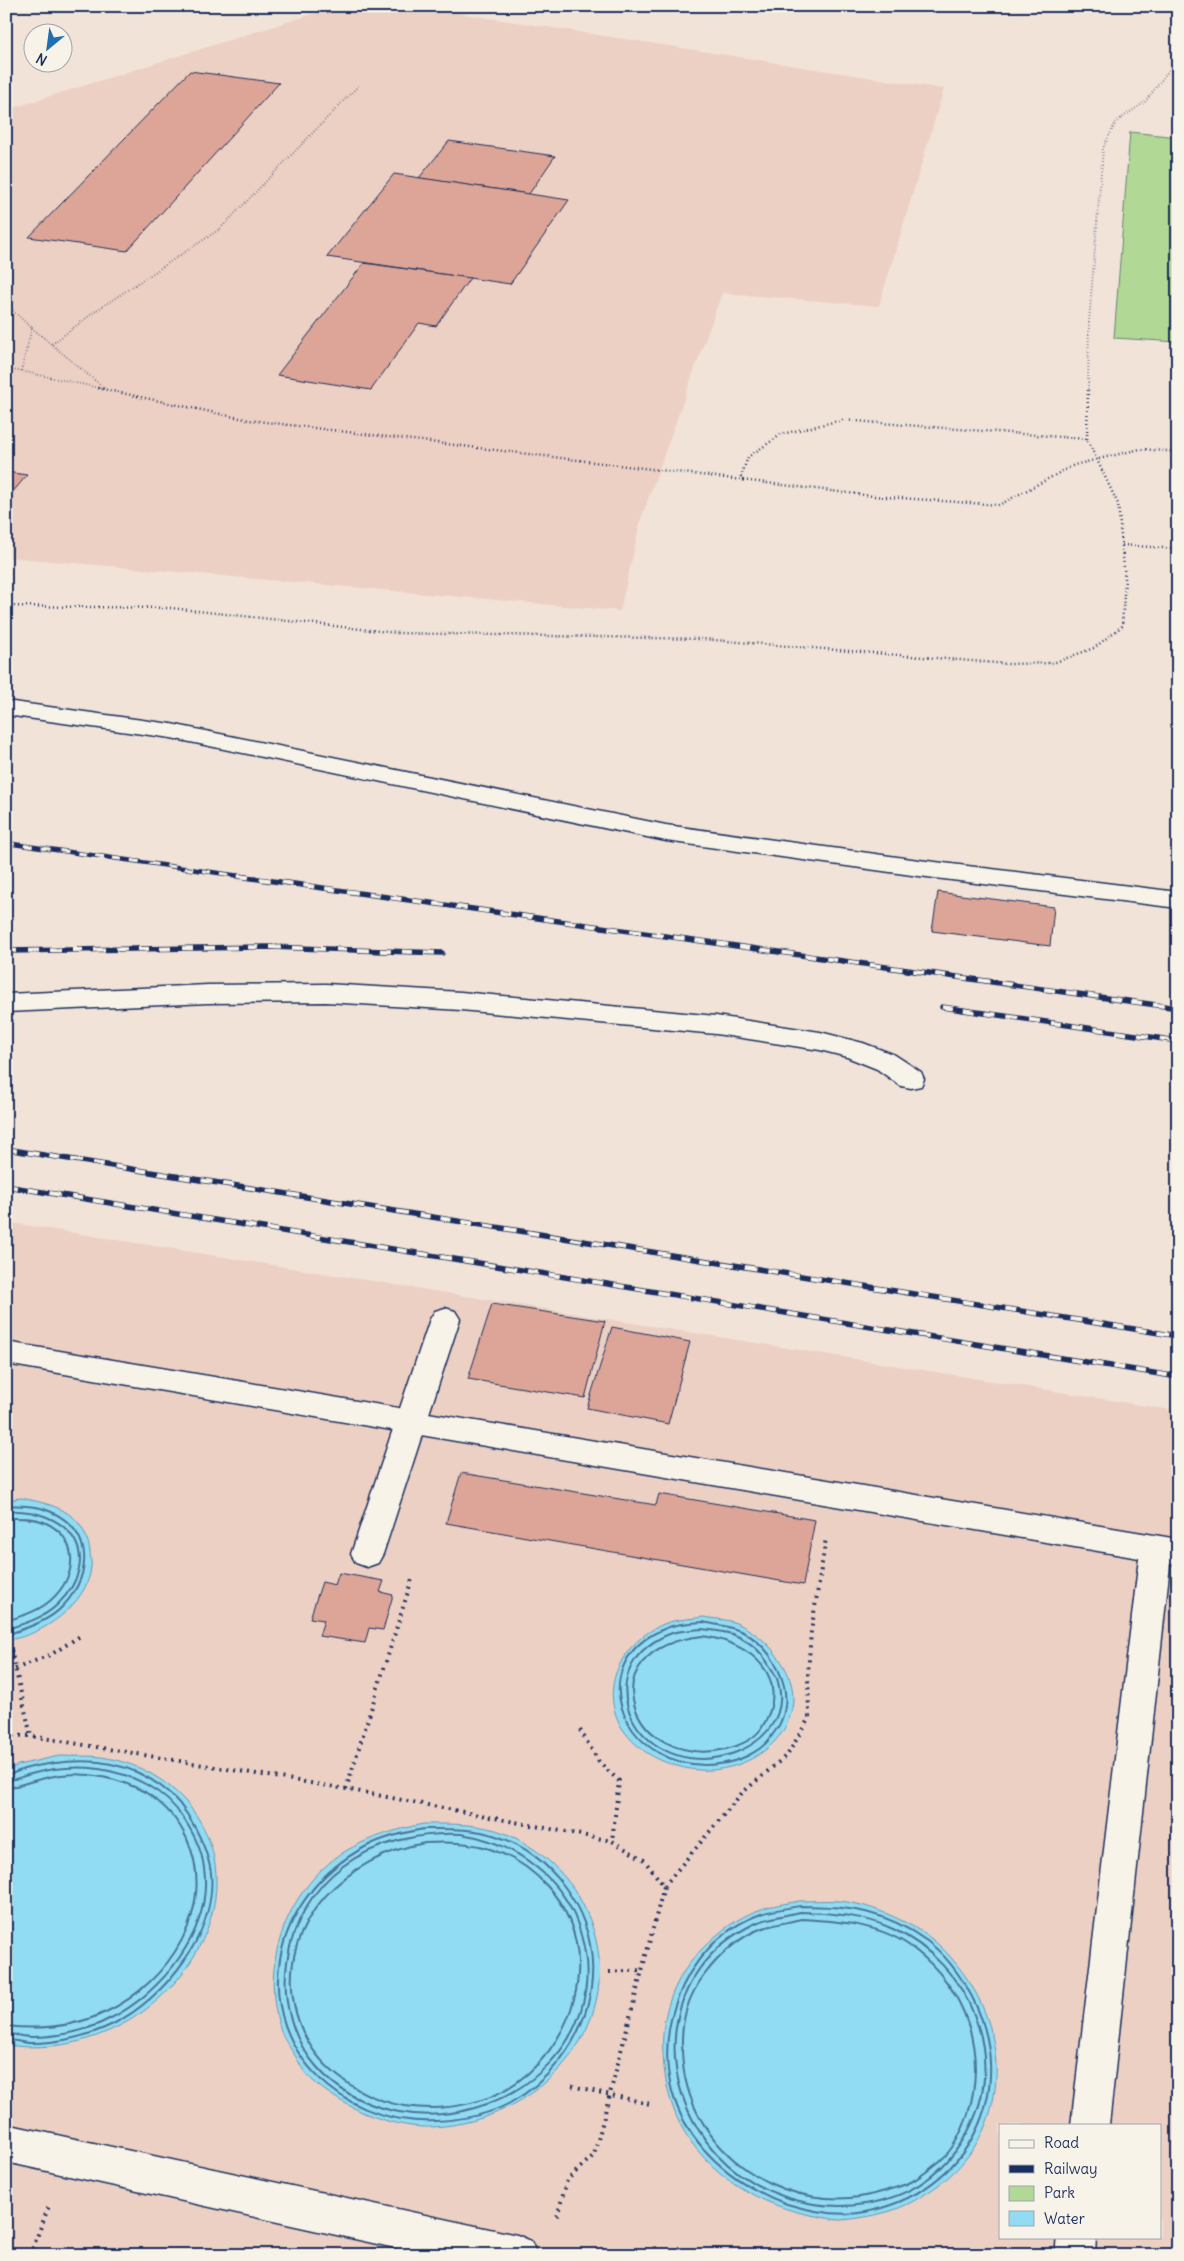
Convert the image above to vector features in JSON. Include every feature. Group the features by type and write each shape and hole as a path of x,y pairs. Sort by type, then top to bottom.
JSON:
{"street":[{"path":"6,708 171,731 666,833 919,868 1178,900"},
{"path":"6,1003 208,994 316,993 461,1000 716,1025 820,1042 854,1049 886,1062 911,1079"},
{"path":"367,1554 445,1319"},
{"path":"6,1353 1167,1550 1090,2124"},
{"path":"6,2143 517,2255"},
{"path":"1075,2255 1077,2238"}],"path":[{"path":"6,606 171,608 397,633 702,639 1009,664 1053,663 1094,648 1122,626 1125,578 1118,504 1087,439 1089,322 1103,148 1116,122 1145,102 1178,58"},
{"path":"52,344 97,310 220,229 358,86"},
{"path":"6,305 104,389"},
{"path":"21,371 32,328"},
{"path":"6,370 21,371 249,420 873,496 999,505 1074,465 1140,449 1178,452"},
{"path":"740,480 748,457 782,434 842,420 1087,439"},
{"path":"1122,545 1178,549"},
{"path":"554,2227 567,2180 594,2156 664,1886 742,1793 788,1754 809,1718 808,1674 811,1632 833,1494"},
{"path":"346,1789 414,1572"},
{"path":"15,1669 52,1654 83,1634"},
{"path":"11,1650 31,1736"},
{"path":"580,1730 599,1762 619,1781 612,1841"},
{"path":"6,1735 31,1736 346,1789 612,1841 644,1860 664,1886"},
{"path":"610,1972 643,1970"},
{"path":"572,2086 650,2104"}],"shaded area":[{"path":"338,6 412,6 944,89 879,306 722,293 641,519 620,611 6,557 6,110"},
{"path":"6,1222 1178,1411 1178,2255 6,2255"}],"green space":[{"path":"1130,132 1178,137 1178,342 1114,338"}],"water":[{"path":"21,1498 56,1507 74,1518 83,1529 87,1539 91,1565 88,1581 72,1606 34,1633 6,1640 6,1500"},
{"path":"703,1617 736,1623 753,1632 767,1644 775,1653 789,1678 793,1702 787,1724 773,1743 754,1758 730,1767 704,1770 677,1766 653,1757 639,1747 622,1728 615,1712 612,1695 614,1680 620,1664 628,1651 640,1639 654,1629 669,1622"},
{"path":"59,1756 96,1756 113,1759 148,1772 177,1793 186,1802 206,1833 215,1865 215,1898 206,1930 191,1961 169,1988 143,2012 113,2029 88,2039 61,2045 34,2047 6,2045 6,1771 18,1765"},
{"path":"423,1824 466,1825 497,1830 518,1839 549,1861 566,1879 580,1899 596,1941 599,1981 591,2019 572,2053 545,2082 512,2105 473,2121 431,2127 397,2123 364,2113 333,2096 312,2080 283,2036 276,2011 273,1985 275,1959 282,1934 292,1910 306,1888 323,1868 344,1852 363,1842"},
{"path":"799,1901 840,1901 861,1905 893,1916 929,1936 947,1953 968,1980 982,2006 992,2034 996,2062 995,2090 989,2117 977,2143 960,2166 937,2186 913,2201 876,2215 835,2220 795,2212 756,2196 720,2173 704,2158 680,2124 670,2098 664,2063 664,2024 677,1983 685,1970 710,1941 736,1921 764,1908"}],"building":[{"path":"190,71 279,83 127,251 29,237"},
{"path":"449,141 555,156 529,194 419,178"},
{"path":"394,174 569,200 510,284 327,257"},
{"path":"364,263 470,278 436,326 419,323 371,390 277,375"},
{"path":"6,472 27,475 6,500"},
{"path":"938,892 1054,907 1050,946 932,931"},
{"path":"492,1304 605,1321 585,1398 468,1379"},
{"path":"612,1327 690,1342 668,1424 587,1408"},
{"path":"461,1473 656,1505 659,1494 815,1520 803,1585 446,1523"},
{"path":"339,1573 384,1581 380,1592 393,1595 383,1630 369,1628 365,1643 319,1636 324,1620 310,1618 322,1582 335,1585"}],"railway":[{"path":"6,843 247,877"},
{"path":"238,876 1178,1008"},
{"path":"6,951 269,947 442,953"},
{"path":"942,1007 1178,1041"},
{"path":"6,1149 1178,1336"},
{"path":"6,1186 1178,1377"}]}
